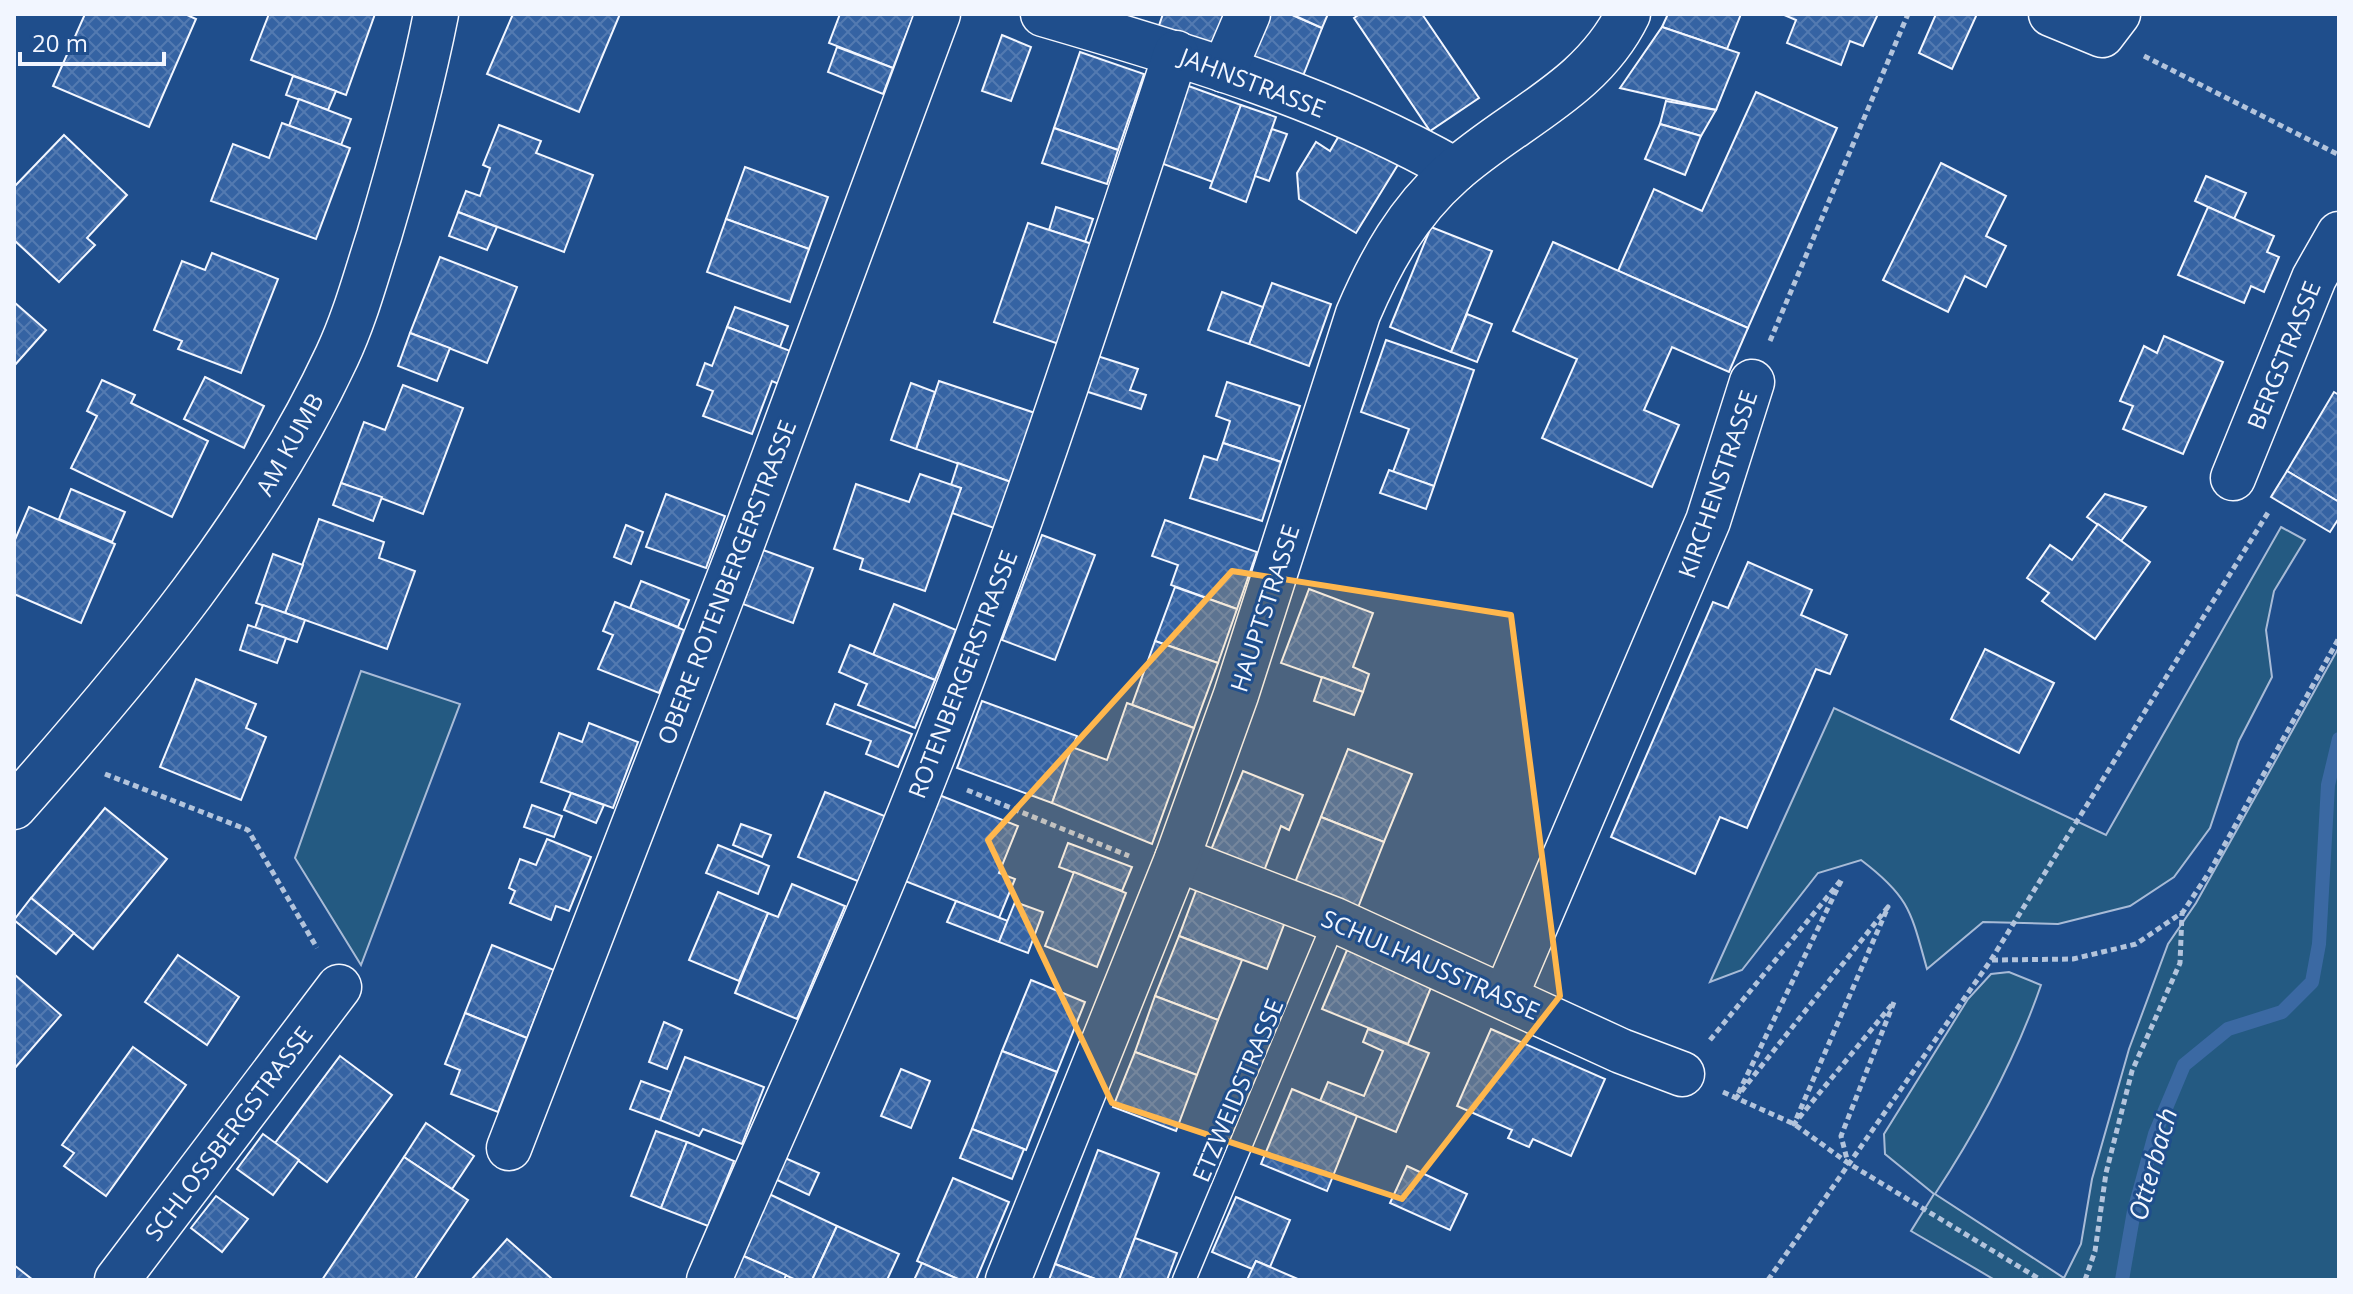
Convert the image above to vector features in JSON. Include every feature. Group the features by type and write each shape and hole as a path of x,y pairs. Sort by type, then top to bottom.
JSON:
{"street":[{"name":"AM KUMB","path":"14,807 59,756 220,556 245,521 306,418 338,354 364,283 416,113 436,14"},
{"name":"OBERE ROTENBERGERSTRASSE","path":"509,1148 739,552 938,14"},
{"name":"JAHNSTRASSE","path":"1043,14 1224,70 1385,132 1455,170"},
{"path":"1224,70 1248,14"},
{"name":"HAUPTSTRASSE","path":"1008,1280 1174,866 1236,695 1358,314 1380,263 1424,199 1455,170 1575,84 1605,52 1628,14"},
{"path":"2051,14 2110,25"},
{"name":"ROTENBERGERSTRASSE","path":"709,1280 926,774 1051,434 1176,53"},
{"name":"BERGSTRASSE","path":"2233,478 2314,278 2339,234"},
{"name":"KIRCHENSTRASSE","path":"1505,997 1708,521 1752,382"},
{"name":"SCHULHAUSSTRASSE","path":"1174,866 1335,920 1682,1074"},
{"name":"SCHLOSSBERGSTRASSE","path":"117,1280 339,987"}],"lane":[{"name":"ETZWEIDSTRASSE","path":"1184,1280 1335,920"}],"path":[{"name":"KIRCHENSTRASSE","path":"1752,382 1908,14"},
{"path":"2110,25 2339,155"},
{"path":"1768,1280 1991,960 2271,506 2233,478"},
{"path":"1991,960 2073,959 2136,944 2183,912 2210,871 2339,638"},
{"path":"59,756 248,830 339,987"},
{"path":"926,774 1174,866"},
{"path":"1736,1098 1842,879 1682,1074 1794,1124 1848,1163 2041,1280"},
{"path":"1736,1098 1888,907 1794,1124"},
{"path":"2085,1280 2095,1251 2106,1173 2132,1071 2180,963 2183,912"},
{"path":"1794,1124 1894,1002 1841,1136 1848,1163"}],"highlighted area":[{"path":"1232,571 1511,615 1560,996 1402,1199 1112,1103 988,840"}],"shaded area":[{"path":"2281,527 2305,540 2274,591 2266,630 2272,677 2239,741 2210,828 2174,877 2130,906 2058,924 1983,922 1927,969 1906,907 1890,885 1861,860 1818,873 1742,970 1710,982 1834,708 2106,835"},
{"path":"2339,647 2339,1280 1995,1280 1911,1231 1934,1194 1885,1154 1884,1134 1968,999 1991,974 2009,972 2041,985 2020,1040 1995,1092 1935,1194 2064,1278 2081,1244 2092,1179 2129,1049 2168,944 2196,903"},
{"path":"361,671 460,704 361,965 295,858"}],"building":[{"path":"85,14 185,14 196,19 149,127 53,86"},
{"path":"269,14 375,14 346,95 251,60"},
{"path":"513,14 620,14 579,112 487,74"},
{"path":"840,14 914,14 893,68 829,43"},
{"path":"1163,14 1227,14 1214,50 1157,31"},
{"path":"1265,14 1290,14 1322,28 1301,81 1247,58"},
{"path":"1291,14 1328,14 1322,28"},
{"path":"1360,14 1422,14 1479,98 1430,131 1354,18"},
{"path":"1668,14 1741,14 1727,49 1662,27"},
{"path":"1782,14 1878,14 1863,46 1850,41 1841,65 1787,43 1796,20"},
{"path":"1936,14 1977,14 1952,69 1919,53"},
{"path":"1662,27 1739,53 1716,110 1620,88"},
{"path":"1002,35 1031,47 1011,101 982,91"},
{"path":"837,47 893,68 883,94 828,72"},
{"path":"1080,52 1144,74 1118,150 1054,128"},
{"path":"293,76 336,91 328,110 286,95"},
{"path":"1183,84 1241,105 1213,182 1155,161"},
{"path":"1756,92 1837,128 1748,328 1618,271 1654,189 1702,211"},
{"path":"299,99 351,119 341,145 289,126"},
{"path":"1666,101 1716,110 1701,136 1660,124"},
{"path":"1241,105 1276,117 1246,202 1210,188"},
{"path":"282,123 350,148 316,239 211,201 233,144 269,158"},
{"path":"1660,124 1701,136 1685,175 1645,159"},
{"path":"499,125 541,141 536,153 593,175 564,252 458,212 466,191 480,196 490,168 483,165"},
{"path":"1054,128 1118,150 1107,184 1042,163"},
{"path":"1272,129 1287,134 1269,181 1255,176"},
{"path":"1343,129 1399,163 1356,233 1299,199 1297,173 1316,142 1330,151"},
{"path":"64,135 127,195 87,238 95,245 59,282 14,240 14,187"},
{"path":"1941,163 2006,196 1986,236 2006,246 1986,287 1965,276 1948,312 1883,280"},
{"path":"745,167 828,197 809,249 726,219"},
{"path":"2206,176 2246,193 2234,219 2195,201"},
{"path":"1056,207 1093,219 1085,242 1049,230"},
{"path":"2208,207 2274,236 2267,252 2279,257 2264,292 2251,286 2244,303 2178,275"},
{"path":"458,212 497,227 487,250 449,236"},
{"path":"726,219 809,249 790,302 707,272"},
{"path":"1028,223 1092,244 1059,344 994,322"},
{"path":"1431,227 1492,251 1451,352 1390,327"},
{"path":"1553,242 1748,328 1729,372 1672,347 1644,410 1679,425 1652,487 1542,438 1577,359 1513,331"},
{"path":"212,253 278,279 241,373 178,349 182,341 154,330 182,261 205,270"},
{"path":"440,257 517,287 487,363 410,333"},
{"path":"1272,283 1331,304 1309,366 1249,344"},
{"path":"1222,292 1263,307 1249,344 1208,330"},
{"path":"14,302 46,330 14,366"},
{"path":"735,307 788,326 780,347 727,327"},
{"path":"1467,314 1492,324 1477,362 1451,352"},
{"path":"727,327 793,352 781,385 772,381 752,434 703,416 713,391 697,385 705,363 712,366"},
{"path":"410,333 450,348 437,381 398,366"},
{"path":"2164,336 2223,362 2183,454 2123,429 2133,406 2120,401 2144,346 2157,353"},
{"path":"1386,340 1474,370 1434,486 1393,472 1409,429 1361,412"},
{"path":"1091,354 1138,369 1130,390 1146,395 1141,409 1079,389"},
{"path":"205,377 264,406 244,448 184,419"},
{"path":"102,380 135,395 131,403 208,441 172,517 71,468 97,416 87,411"},
{"path":"939,381 1035,413 1011,482 916,449"},
{"path":"1227,382 1300,406 1281,462 1223,443 1230,421 1216,416"},
{"path":"911,383 935,392 916,449 891,440"},
{"path":"403,385 463,408 423,514 341,483 364,422 385,430"},
{"path":"2334,392 2339,395 2339,502 2287,471"},
{"path":"1223,443 1281,462 1262,521 1190,498 1204,456 1217,460"},
{"path":"958,463 1011,482 994,528 952,513 961,488 951,485"},
{"path":"1389,470 1434,486 1426,509 1380,493"},
{"path":"2287,471 2339,502 2339,518 2330,532 2271,497"},
{"path":"920,474 961,488 925,591 860,569 863,559 834,549 856,484 909,502"},
{"path":"341,483 382,497 373,521 333,505"},
{"path":"71,489 125,512 112,542 59,519"},
{"path":"666,494 725,516 706,568 646,547"},
{"path":"2105,494 2146,507 2121,541 2087,517"},
{"path":"29,507 115,544 81,623 14,594 14,542"},
{"path":"319,519 384,542 379,558 415,571 387,649 285,613"},
{"path":"1165,520 1257,552 1237,609 1171,585 1178,565 1152,556"},
{"path":"2098,524 2150,562 2095,639 2042,601 2049,593 2027,578 2050,545 2072,560"},
{"path":"626,525 643,532 631,564 614,557"},
{"path":"1042,535 1095,555 1055,660 1002,640"},
{"path":"763,550 813,568 793,623 743,604"},
{"path":"273,554 303,565 285,613 256,603"},
{"path":"1748,562 1812,590 1801,615 1847,635 1830,674 1816,669 1747,828 1720,817 1695,874 1611,837 1713,602 1728,608"},
{"path":"641,581 689,600 678,627 630,608"},
{"path":"1175,587 1237,609 1218,663 1155,641"},
{"path":"1309,589 1373,613 1353,667 1369,674 1363,692 1281,663"},
{"path":"615,602 684,630 659,693 598,669 613,635 603,631"},
{"path":"894,604 956,630 935,680 873,655"},
{"path":"263,605 305,620 297,642 255,628"},
{"path":"248,625 286,638 277,663 240,650"},
{"path":"1155,641 1218,663 1194,728 1132,705"},
{"path":"850,645 935,680 915,728 858,705 867,684 839,672"},
{"path":"1985,649 2054,683 2019,753 1951,719"},
{"path":"1322,677 1363,692 1354,715 1314,701"},
{"path":"196,679 256,704 246,728 266,737 241,800 160,767"},
{"path":"982,701 1077,736 1052,803 957,768"},
{"path":"1127,703 1194,728 1152,844 1052,803 1072,747 1107,760"},
{"path":"835,704 912,734 898,767 866,754 871,741 827,724"},
{"path":"589,723 638,742 613,808 541,782 559,733 582,742"},
{"path":"1348,749 1412,774 1384,842 1321,817"},
{"path":"1243,771 1303,795 1289,830 1281,826 1264,871 1211,850"},
{"path":"825,792 887,817 860,882 798,857"},
{"path":"571,793 604,805 596,823 564,810"},
{"path":"939,795 1018,826 999,873 1015,879 999,918 905,881"},
{"path":"532,805 562,816 554,837 524,827"},
{"path":"105,808 167,859 93,949 31,898"},
{"path":"1321,817 1384,842 1357,910 1294,885"},
{"path":"741,824 771,835 762,857 733,845"},
{"path":"547,839 591,857 569,911 556,906 551,920 510,903 515,891 509,888 520,859 536,865"},
{"path":"1068,843 1132,867 1122,891 1059,867"},
{"path":"718,845 769,866 758,894 706,873"},
{"path":"1074,872 1126,893 1097,967 1045,946"},
{"path":"792,884 845,906 797,1019 735,993 768,913 778,917"},
{"path":"1197,888 1285,922 1267,969 1179,936"},
{"path":"718,892 768,913 739,981 689,960"},
{"path":"31,898 74,933 56,954 14,920"},
{"path":"956,901 1008,921 999,942 947,922"},
{"path":"1015,902 1043,912 1028,953 999,942"},
{"path":"1179,936 1242,960 1218,1020 1155,996"},
{"path":"492,945 554,970 527,1038 465,1013"},
{"path":"1347,950 1432,985 1408,1044 1322,1009"},
{"path":"178,955 239,997 207,1045 145,1002"},
{"path":"14,974 61,1015 14,1069"},
{"path":"1031,980 1085,1002 1057,1072 1002,1051"},
{"path":"1155,996 1218,1020 1197,1075 1135,1052"},
{"path":"465,1013 527,1038 498,1112 451,1094 460,1070 445,1064"},
{"path":"664,1022 682,1030 667,1069 649,1062"},
{"path":"1368,1029 1429,1053 1396,1132 1320,1101 1328,1082 1364,1096 1383,1051 1363,1042"},
{"path":"1491,1029 1605,1079 1571,1156 1533,1139 1529,1147 1508,1138 1512,1130 1457,1106"},
{"path":"133,1047 186,1085 106,1196 64,1166 74,1153 62,1145"},
{"path":"1002,1051 1057,1072 1026,1150 972,1129"},
{"path":"1135,1052 1197,1075 1176,1131 1113,1107"},
{"path":"340,1056 392,1095 327,1182 275,1143"},
{"path":"685,1057 764,1087 742,1144 703,1129 699,1136 660,1120"},
{"path":"901,1069 930,1081 911,1128 881,1116"},
{"path":"641,1081 671,1092 660,1120 630,1109"},
{"path":"1292,1089 1357,1116 1327,1191 1261,1164"},
{"path":"426,1123 474,1156 452,1189 404,1157"},
{"path":"972,1129 1024,1149 1012,1179 960,1158"},
{"path":"656,1131 687,1142 661,1208 631,1196"},
{"path":"263,1134 299,1160 273,1195 237,1169"},
{"path":"687,1142 734,1161 708,1226 661,1208"},
{"path":"1098,1150 1159,1173 1119,1280 1098,1280 1055,1264"},
{"path":"404,1157 468,1200 414,1280 322,1280"},
{"path":"785,1158 819,1173 809,1195 775,1179"},
{"path":"1407,1166 1467,1194 1450,1230 1390,1203"},
{"path":"953,1178 1009,1202 976,1280 960,1280 917,1261"},
{"path":"767,1193 837,1226 812,1280 796,1280 739,1254"},
{"path":"216,1196 248,1219 222,1252 191,1228"},
{"path":"1236,1197 1290,1220 1270,1267 1256,1261 1252,1269 1212,1252"},
{"path":"837,1226 899,1254 887,1280 812,1280"},
{"path":"1135,1238 1177,1253 1167,1280 1119,1280"},
{"path":"507,1239 551,1278 471,1280"},
{"path":"739,1254 786,1275 784,1280 727,1280"},
{"path":"1256,1261 1270,1267 1300,1280 1247,1280"},
{"path":"922,1263 960,1280 914,1280"},
{"path":"1055,1264 1098,1280 1049,1280"},
{"path":"14,1265 33,1280 14,1280"}],"waterway":[{"name":"Otterbach","path":"2122,1280 2134,1211 2155,1134 2184,1065 2228,1029 2282,1012 2312,982 2319,944 2328,785 2339,739"}]}
